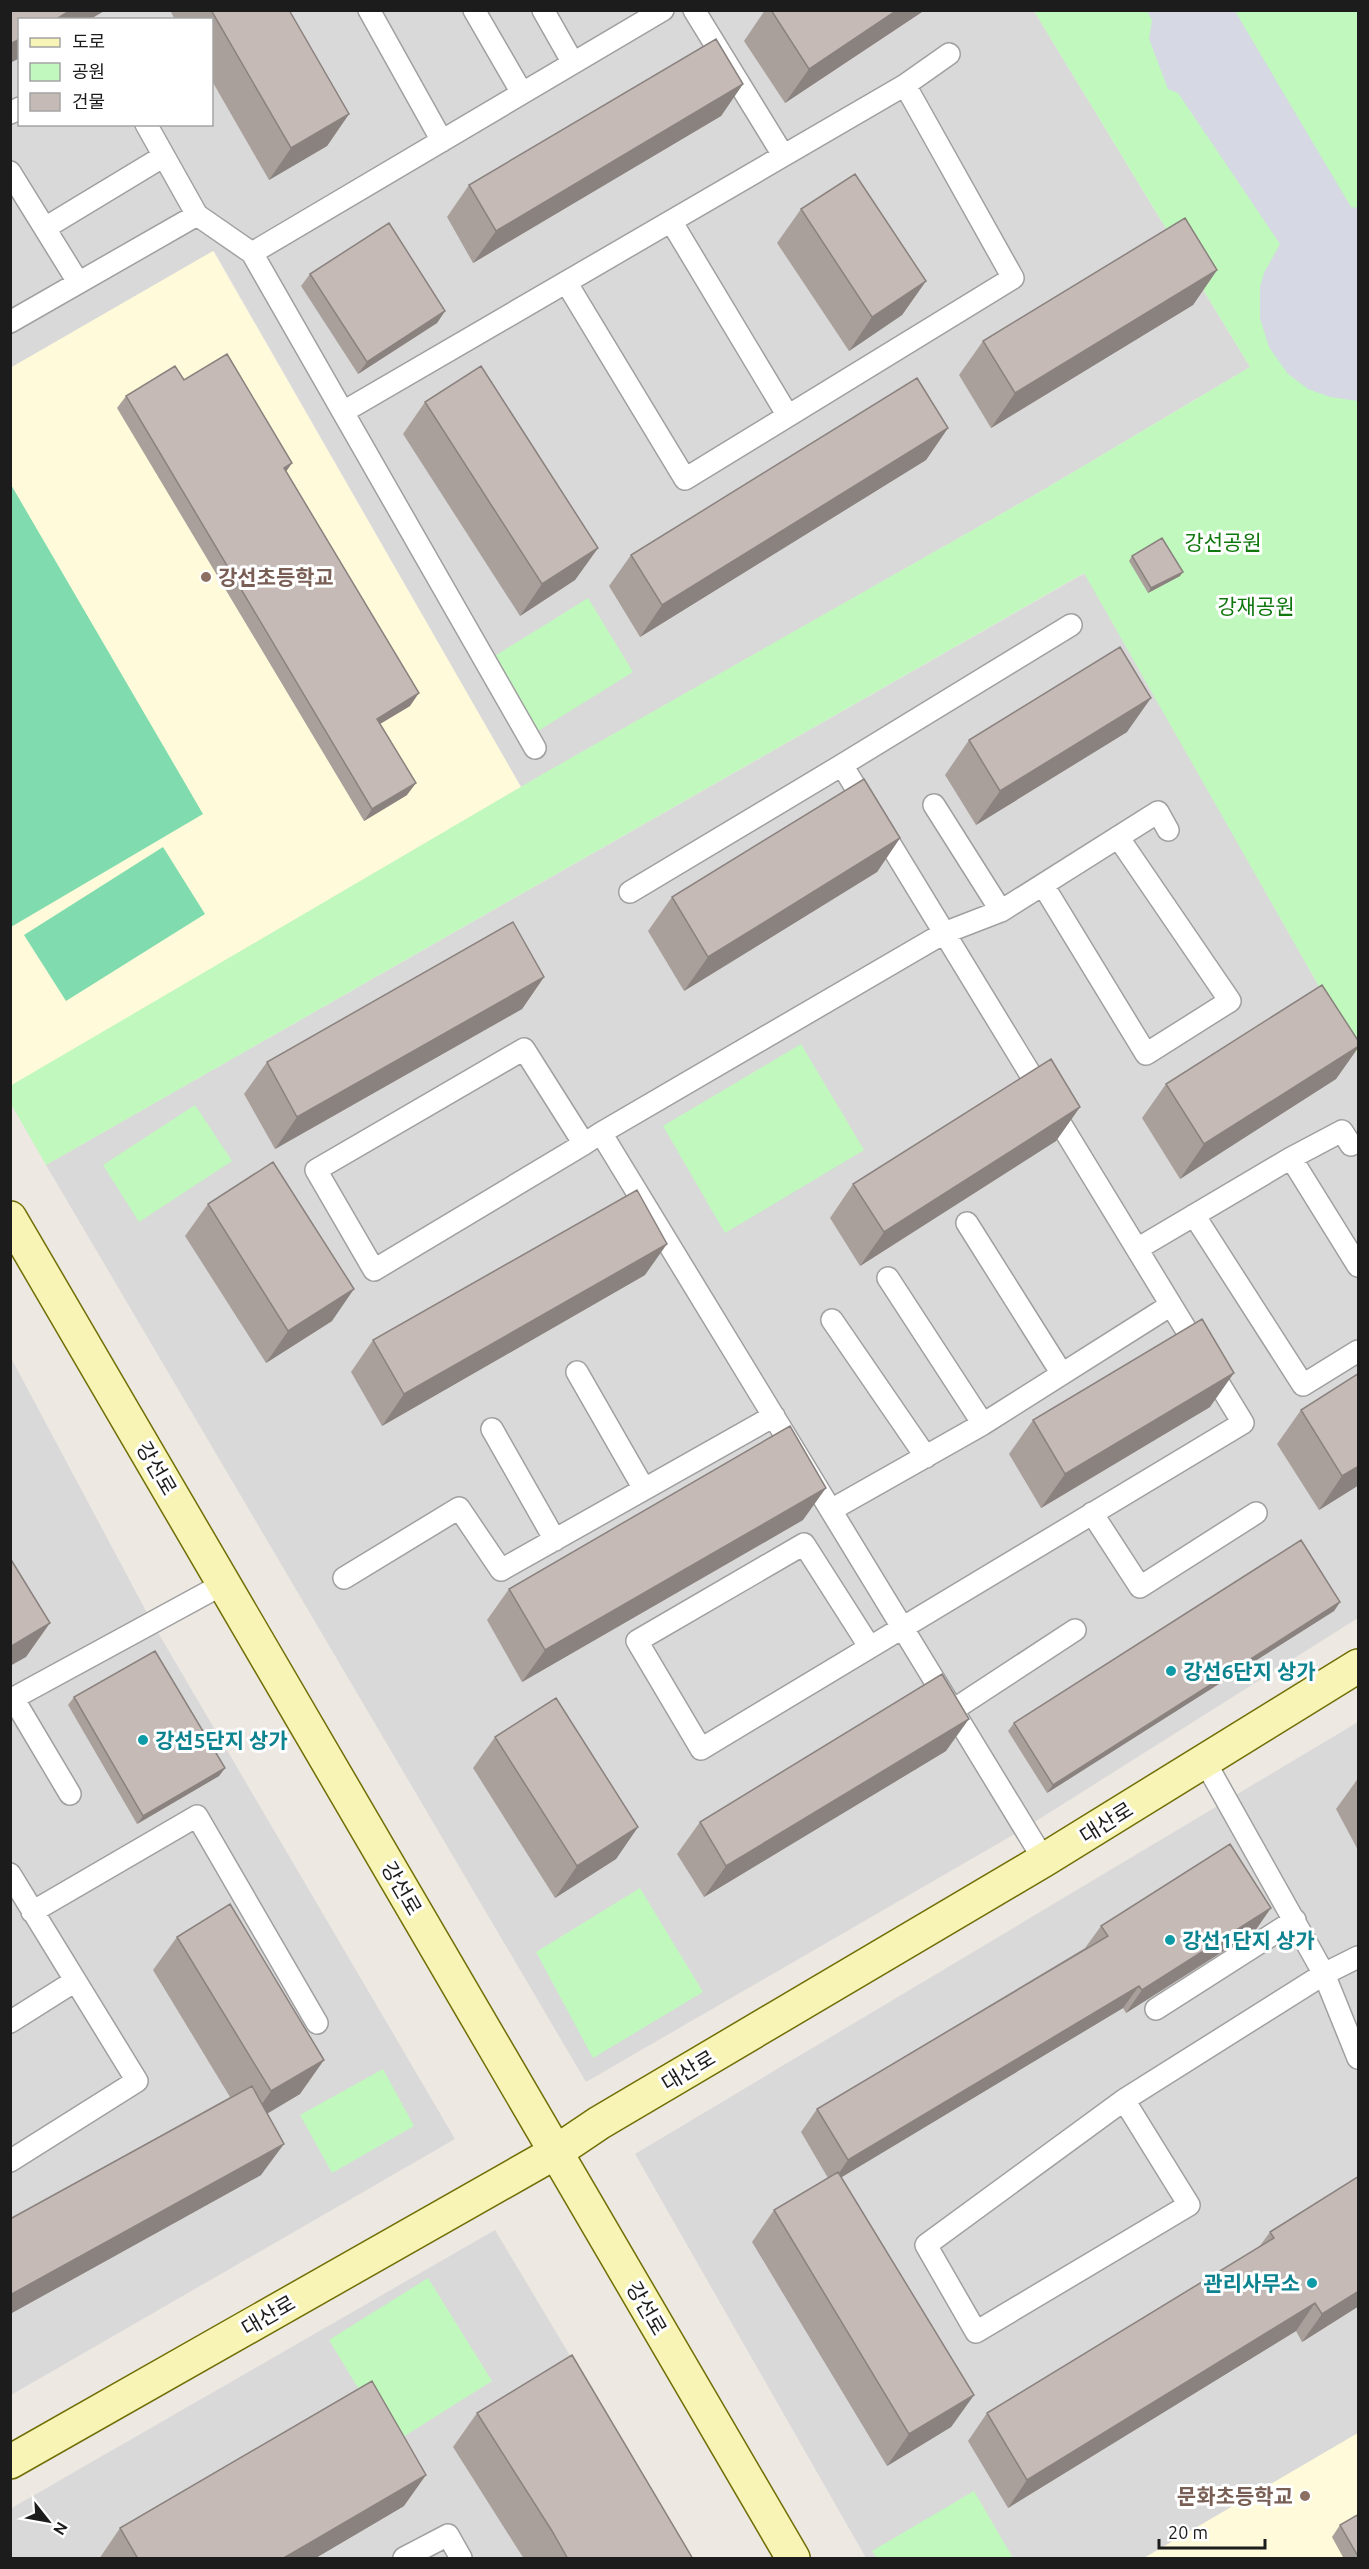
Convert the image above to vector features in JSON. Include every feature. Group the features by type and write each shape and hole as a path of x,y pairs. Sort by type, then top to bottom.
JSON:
{"main road":[{"name":"강선로","path":"10,1218 793,2559"},
{"name":"대산로","path":"10,2462 555,2151 1044,1860 1359,1666"}],"lane":[{"path":"369,10 442,141"},
{"path":"474,10 522,93"},
{"path":"543,10 573,63"},
{"path":"252,252 663,10"},
{"path":"694,10 783,155"},
{"path":"343,412 905,85 949,54"},
{"path":"566,282 685,479 1013,278 905,85"},
{"path":"147,126 197,215 252,252 535,747"},
{"path":"45,228 164,156"},
{"path":"10,172 78,282"},
{"path":"10,322 197,215"},
{"path":"670,221 788,416"},
{"path":"630,892 1071,625"},
{"path":"842,765 1243,1423 700,1749 637,1641 804,1544 869,1646"},
{"path":"934,805 1001,911"},
{"path":"1044,1860 774,1416 593,1138 524,1048 316,1170 374,1270 593,1138 944,933 1001,911 1158,812 1168,830"},
{"path":"1043,885 1146,1054 1230,1001 1118,837"},
{"path":"1137,1249 1291,1158 1342,1131 1351,1145"},
{"path":"1291,1158 1359,1266"},
{"path":"1194,1215 1303,1385 1359,1351"},
{"path":"967,1223 1062,1374"},
{"path":"888,1278 983,1424"},
{"path":"831,1510 983,1424 1171,1305"},
{"path":"831,1320 926,1456"},
{"path":"576,1372 644,1490"},
{"path":"344,1578 459,1508 501,1570 774,1416"},
{"path":"492,1429 555,1540"},
{"path":"1092,1514 1140,1587 1256,1513"},
{"path":"70,1794 12,1699 225,1583"},
{"path":"953,1710 1076,1630"},
{"path":"1204,1760 1324,1974 1359,2058"},
{"path":"33,1912 197,1816 317,2023"},
{"path":"10,1874 137,2081 10,2161"},
{"path":"1156,2009 1295,1920"},
{"path":"1125,2100 1189,2205 976,2332 926,2245 1125,2100 1324,1974 1359,1957"},
{"path":"10,2022 75,1981"},
{"path":"404,2559 448,2535 461,2559"}],"shaded area":[{"path":"11,10 1034,11 1250,367 1038,493 521,787 214,251 11,368"},
{"path":"1147,11 1235,11 1351,207 1358,208 1358,401 1330,397 1308,389 1288,374 1269,347 1260,318 1260,287 1264,273 1280,244 1178,93 1168,89 1149,39 1152,20"},
{"name":"강선초등학교","path":"213,251 521,787 11,1086 10,368"},
{"path":"1085,573 1358,1055 1358,1618 1025,1828 586,2082 46,1165"},
{"path":"10,1356 153,1624 455,2139 11,2395"},
{"path":"1358,1722 1358,2433 1144,2558 866,2558 635,2154"},
{"path":"495,2230 691,2558 11,2558 10,2509"},
{"name":"문화초등학교","path":"1358,2433 1358,2558 1144,2558"}],"green space":[{"name":"강선공원","path":"1034,11 1358,11 1358,1055 1084,573 46,1165 11,1104 10,1086 548,771 1038,493 1250,367"},
{"path":"10,483 203,814 11,927 10,927"},
{"path":"588,598 633,672 538,731 493,657"},
{"path":"163,847 205,914 66,1001 24,935"},
{"path":"801,1044 864,1150 725,1233 663,1126"},
{"path":"195,1105 232,1161 139,1222 103,1165"},
{"path":"640,1888 703,1992 593,2058 536,1952"},
{"path":"383,2069 414,2126 332,2173 300,2115"},
{"path":"428,2278 492,2381 392,2444 329,2340"},
{"path":"974,2491 1013,2558 877,2558 872,2551"}],"building":[{"path":"10,10 71,10 58,18 18,18 18,40 10,44"},
{"path":"211,10 289,10 349,114 291,148"},
{"path":"771,10 897,10 809,69"},
{"path":"716,39 743,84 496,231 469,185"},
{"path":"855,174 926,281 872,317 801,209"},
{"path":"1185,218 1217,270 1015,393 983,341"},
{"path":"389,223 445,311 367,362 310,274"},
{"path":"227,354 292,463 284,468 419,693 377,719 416,783 372,809 126,396 175,366 184,380"},
{"path":"481,366 598,548 542,584 425,402"},
{"path":"917,378 948,428 662,605 631,555"},
{"path":"1162,538 1183,572 1151,588 1132,556"},
{"path":"1120,647 1151,698 1000,791 969,740"},
{"path":"864,779 900,838 708,957 672,897"},
{"path":"513,922 544,977 297,1117 267,1062"},
{"path":"1322,985 1359,1042 1359,1046 1204,1144 1166,1084"},
{"path":"1051,1059 1080,1107 884,1232 853,1184"},
{"path":"273,1162 354,1289 288,1331 208,1204"},
{"path":"637,1190 667,1244 404,1394 373,1340"},
{"path":"1202,1319 1234,1373 1065,1474 1033,1420"},
{"path":"1359,1373 1359,1466 1342,1476 1301,1410"},
{"path":"790,1426 826,1488 545,1650 509,1589"},
{"name":"강선6단지 상가","path":"1301,1540 1340,1602 1053,1785 1014,1723"},
{"path":"10,1558 50,1623 10,1647"},
{"name":"강선5단지 상가","path":"155,1651 225,1768 143,1816 74,1697"},
{"path":"942,1674 969,1719 726,1866 700,1822"},
{"path":"556,1698 638,1827 577,1866 495,1737"},
{"path":"1230,1844 1271,1908 1142,1990 1139,1986 848,2160 817,2109 1108,1936 1101,1926"},
{"path":"230,1904 324,2060 271,2091 177,1937"},
{"path":"252,2086 284,2144 10,2295 10,2219"},
{"path":"838,2172 974,2395 909,2434 774,2210"},
{"path":"1359,2176 1359,2291 1322,2314 1315,2303 1027,2480 987,2413 1274,2238 1270,2232"},
{"path":"572,2355 693,2559 568,2559 477,2413"},
{"path":"372,2381 426,2475 282,2559 138,2559 120,2528"},
{"path":"1359,2514 1359,2558 1340,2525"}],"place":[{"name":"강선초등학교","path":"206,577"},
{"name":"강선6단지 상가","path":"1171,1671"},
{"name":"강선5단지 상가","path":"143,1740"},
{"name":"강선1단지 상가","path":"1170,1940"},
{"name":"관리사무소","path":"1312,2283"},
{"name":"문화초등학교","path":"1305,2496"}],"park label":[{"name":"강재공원","path":"1256,606"}]}
